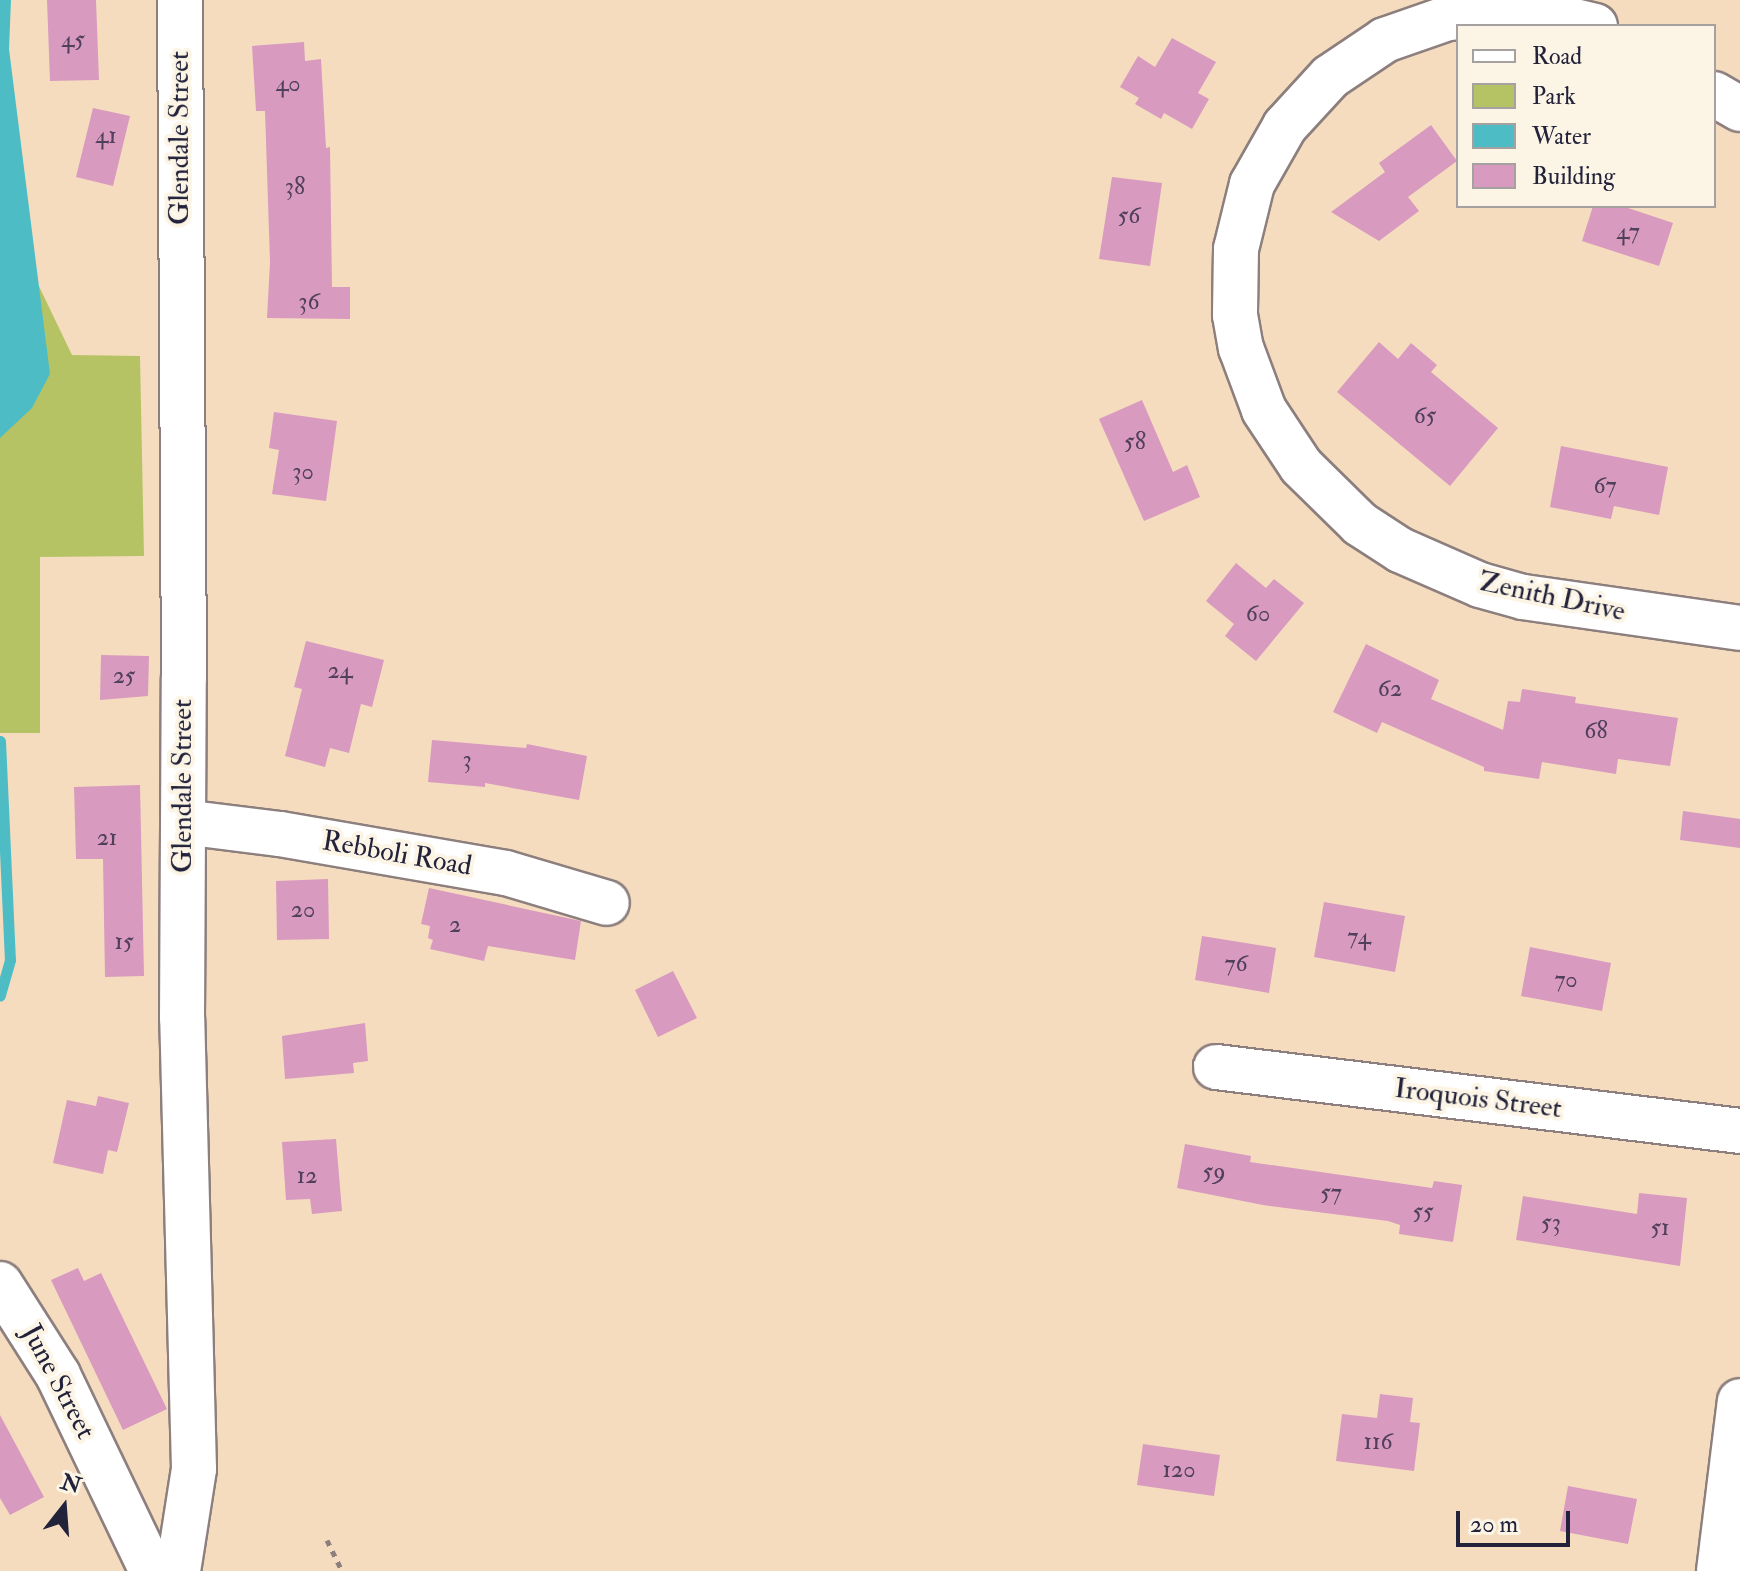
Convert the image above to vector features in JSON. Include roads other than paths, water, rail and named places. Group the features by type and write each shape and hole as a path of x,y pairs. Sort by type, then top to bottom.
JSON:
{"street":[{"name":"Glendale Street","path":"178,1571 194,1469 182,1018 180,0"},
{"name":"Zenith Drive","path":"1587,24 1545,14 1515,11 1448,18 1385,40 1330,77 1285,126 1252,184 1235,260 1235,315 1241,348 1264,410 1301,466 1360,524 1400,550 1480,585 1523,597 1740,628"},
{"path":"1716,95 1740,109"},
{"name":"Rebboli Road","path":"183,822 280,834 506,873 607,903"},
{"name":"Iroquois Street","path":"1216,1067 1740,1131"},
{"name":"June Street","path":"0,1284 58,1375 152,1571"},
{"path":"1719,1571 1740,1401"}],"water":[{"path":"0,0 11,0 9,49 50,374 32,408 0,438"}],"waterway":[{"path":"0,741 10,960 0,996"}]}
